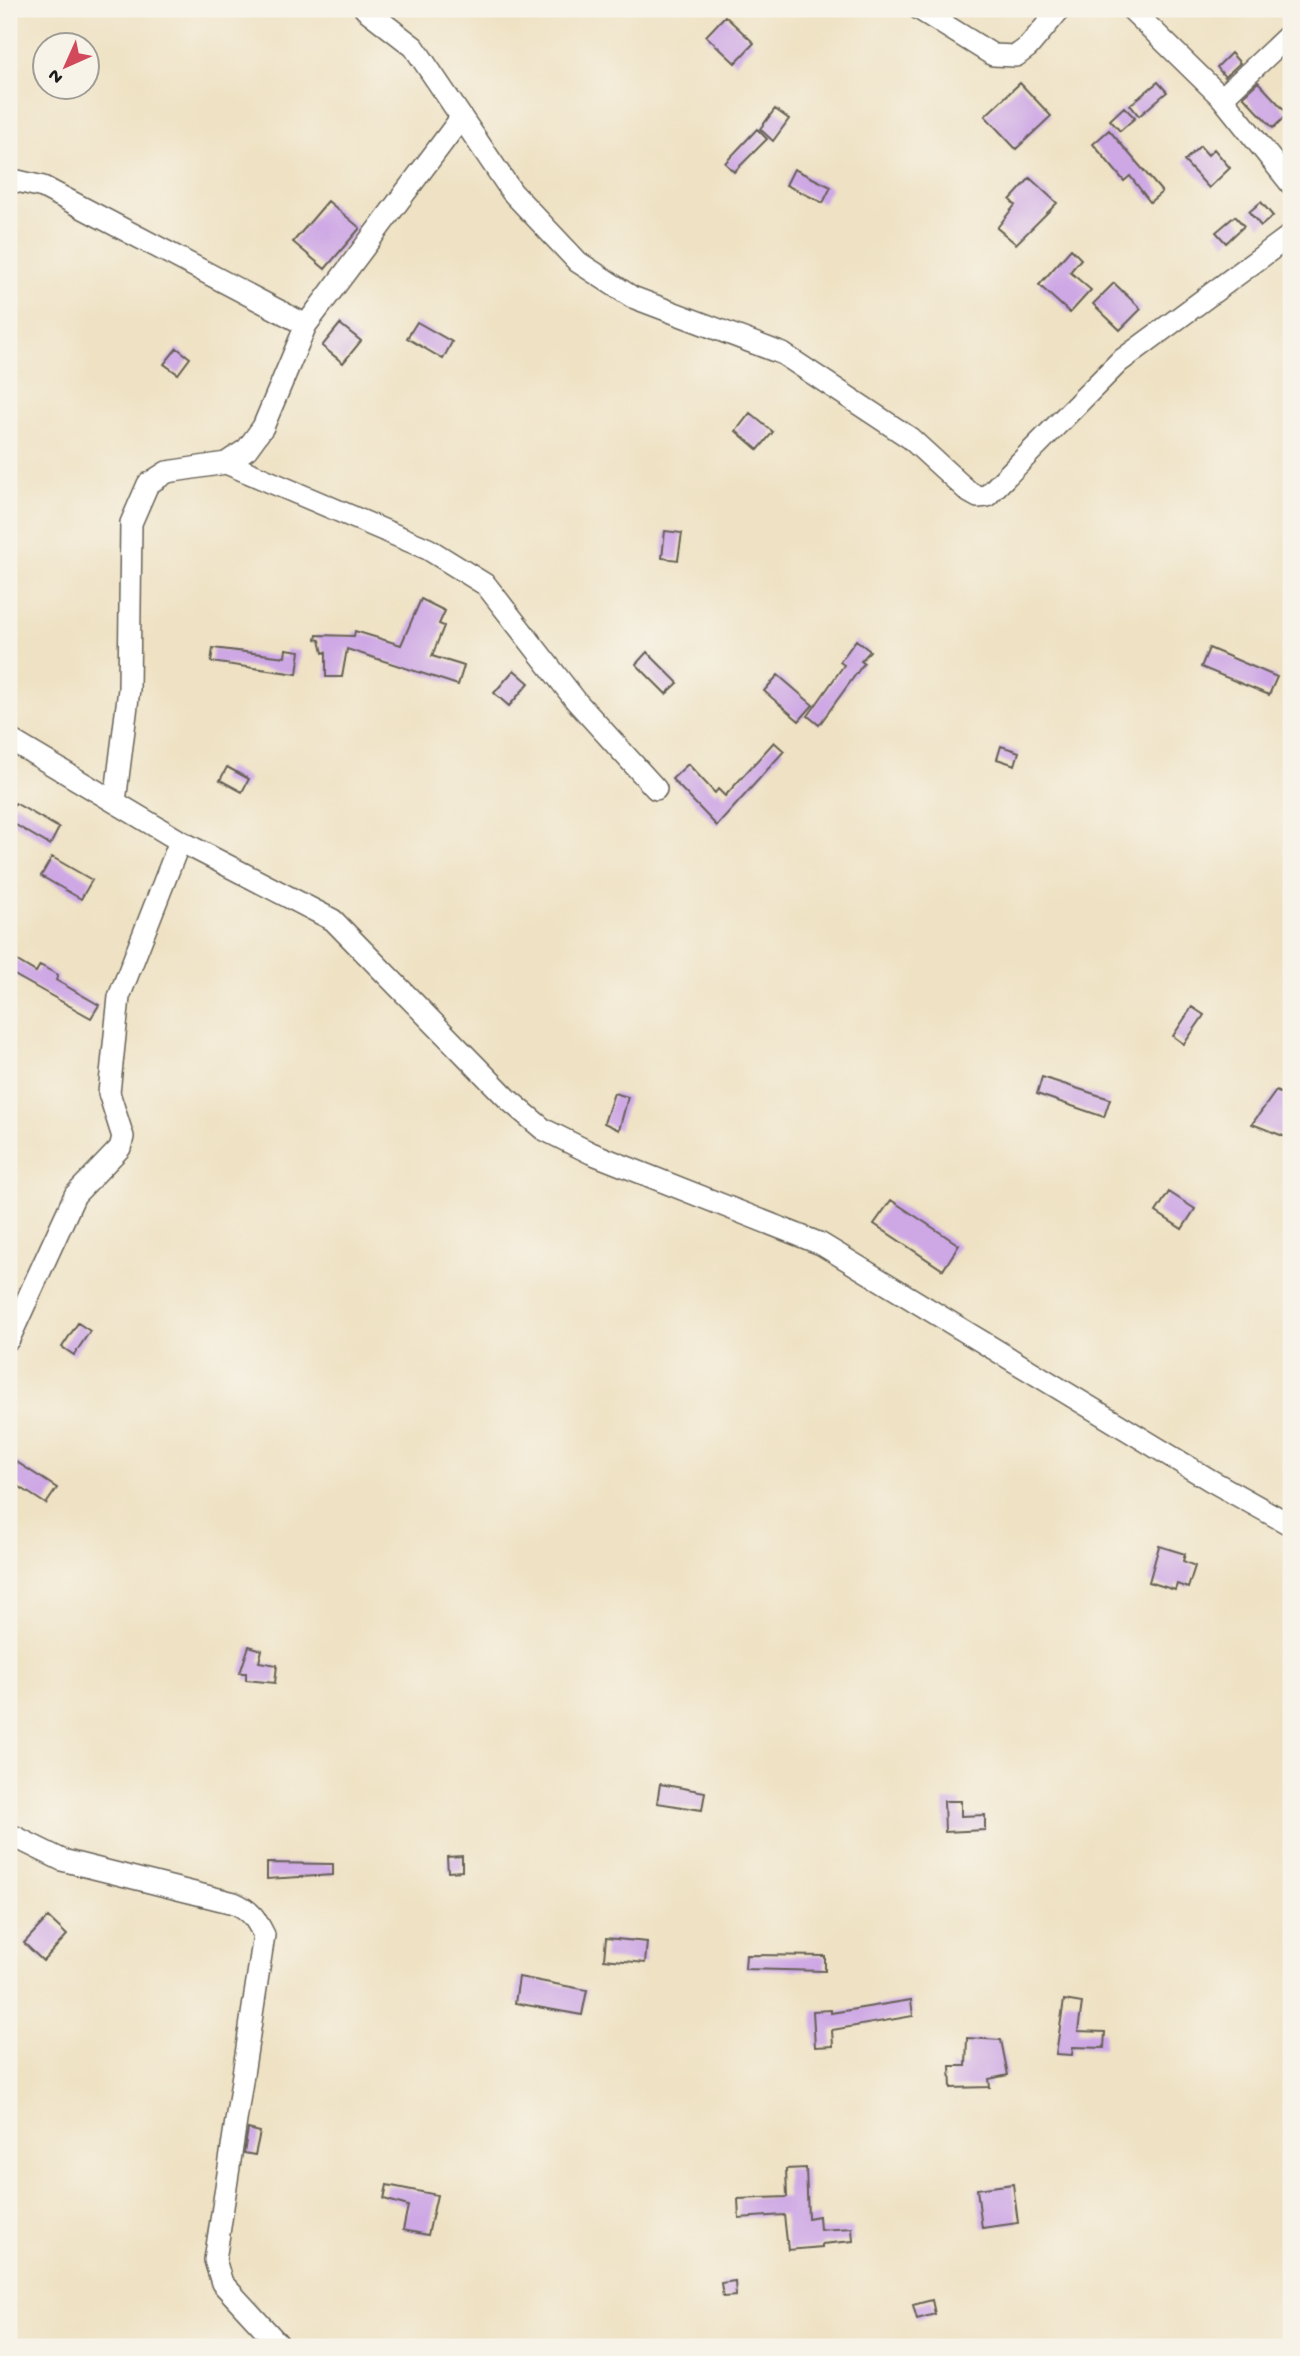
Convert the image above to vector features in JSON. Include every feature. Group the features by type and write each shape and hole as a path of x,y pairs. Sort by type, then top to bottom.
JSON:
{"street":[{"path":"365,9 414,47 512,192 578,262 632,297 783,354 910,438 969,492 978,497 987,496 1119,362 1291,235"},
{"path":"919,9 993,55 1016,55 1028,47 1060,9"},
{"path":"1131,9 1222,98 1291,184"},
{"path":"1222,98 1291,33"},
{"path":"115,802 129,689 131,523 148,484 167,472 226,463 247,449 263,427 306,325 461,118"},
{"path":"9,179 43,187 306,325"},
{"path":"226,463 428,549 486,585 577,702 656,789"},
{"path":"9,739 180,841 332,920 509,1100 543,1129 591,1153 821,1244 1210,1480 1291,1525"},
{"path":"9,1339 75,1195 120,1148 123,1136 109,1093 119,997 180,841"},
{"path":"9,1834 62,1860 234,1903 248,1909 256,1919 264,1935 215,2260 222,2283 281,2347"}],"building":[{"path":"725,16 754,43 735,63 706,36"},
{"path":"1231,53 1240,63 1225,77 1217,67"},
{"path":"1158,82 1167,92 1139,116 1130,105"},
{"path":"1258,82 1288,114 1273,128 1243,96"},
{"path":"1020,83 1051,116 1016,149 985,116"},
{"path":"1124,107 1135,118 1120,131 1110,120"},
{"path":"775,109 789,119 773,141 760,129"},
{"path":"757,129 767,139 734,172 725,163"},
{"path":"1109,130 1162,192 1150,202 1130,176 1124,181 1093,144"},
{"path":"1200,146 1208,155 1214,149 1230,168 1209,188 1184,161"},
{"path":"794,169 831,187 823,203 786,185"},
{"path":"1030,178 1057,203 1016,244 997,228 1015,205 1010,200"},
{"path":"328,201 360,228 325,269 293,242"},
{"path":"1261,202 1273,216 1261,226 1249,212"},
{"path":"1235,216 1244,226 1226,243 1216,232"},
{"path":"1071,249 1081,259 1070,272 1091,290 1070,313 1039,285"},
{"path":"1114,283 1141,309 1120,330 1093,304"},
{"path":"417,322 452,342 443,359 407,338"},
{"path":"340,324 361,341 343,363 322,346"},
{"path":"177,348 190,358 178,374 164,364"},
{"path":"750,413 773,432 758,450 736,431"},
{"path":"665,531 682,533 678,560 662,558"},
{"path":"421,599 445,611 439,624 444,626 432,656 464,666 458,685 347,649 342,677 326,677 326,652 323,653 320,640 316,639 317,635 354,636 355,631 401,645"},
{"path":"856,640 870,651 819,725 808,716 844,665 840,662"},
{"path":"213,648 285,657 286,649 300,651 297,674 211,662"},
{"path":"1209,648 1277,677 1269,695 1201,667"},
{"path":"647,652 678,683 666,694 636,664"},
{"path":"514,670 529,683 509,706 494,693"},
{"path":"778,675 813,705 799,721 764,691"},
{"path":"774,742 784,751 717,826 672,779 688,764 715,793 718,789 725,796"},
{"path":"1001,746 1019,752 1015,765 997,759"},
{"path":"227,767 249,779 242,792 220,780"},
{"path":"15,803 59,828 50,845 9,821 9,813"},
{"path":"52,857 92,880 81,899 41,876"},
{"path":"9,956 36,972 40,965 58,975 56,980 99,1005 91,1018 9,972"},
{"path":"1192,1007 1204,1015 1184,1044 1173,1036"},
{"path":"1042,1077 1110,1099 1104,1117 1037,1094"},
{"path":"1276,1091 1291,1099 1291,1139 1252,1124"},
{"path":"614,1093 628,1097 619,1130 604,1123"},
{"path":"1169,1192 1195,1209 1182,1229 1156,1212"},
{"path":"891,1200 959,1245 943,1270 874,1224"},
{"path":"78,1323 90,1331 74,1355 62,1347"},
{"path":"9,1457 57,1488 46,1504 9,1480"},
{"path":"1159,1546 1185,1554 1183,1561 1195,1566 1188,1588 1177,1584 1175,1590 1149,1582"},
{"path":"249,1646 262,1650 259,1662 277,1665 275,1683 246,1680 246,1673 240,1673"},
{"path":"660,1784 705,1792 702,1810 657,1803"},
{"path":"944,1801 961,1801 961,1816 985,1815 985,1830 945,1832"},
{"path":"462,1856 462,1871 448,1872 447,1857"},
{"path":"267,1863 333,1864 333,1875 267,1879"},
{"path":"48,1917 67,1935 43,1961 24,1943"},
{"path":"606,1938 647,1942 645,1963 604,1959"},
{"path":"746,1955 825,1956 825,1971 745,1969"},
{"path":"519,1977 587,1990 582,2015 515,2003"},
{"path":"911,2000 913,2016 832,2030 833,2046 815,2047 813,2011 831,2010 831,2013"},
{"path":"1064,2000 1082,2003 1078,2031 1105,2032 1104,2048 1073,2047 1072,2055 1056,2054"},
{"path":"967,2038 1001,2040 1008,2075 989,2079 990,2087 951,2088 950,2066 966,2066"},
{"path":"248,2129 260,2132 255,2155 244,2153"},
{"path":"806,2168 808,2218 819,2216 820,2230 852,2228 853,2241 788,2250 784,2215 739,2218 738,2199 787,2197 786,2169"},
{"path":"1013,2184 1018,2223 982,2228 977,2189"},
{"path":"387,2185 437,2195 428,2235 403,2230 408,2206 384,2199"},
{"path":"735,2281 736,2296 723,2297 721,2283"},
{"path":"932,2300 935,2314 917,2319 913,2305"}]}
